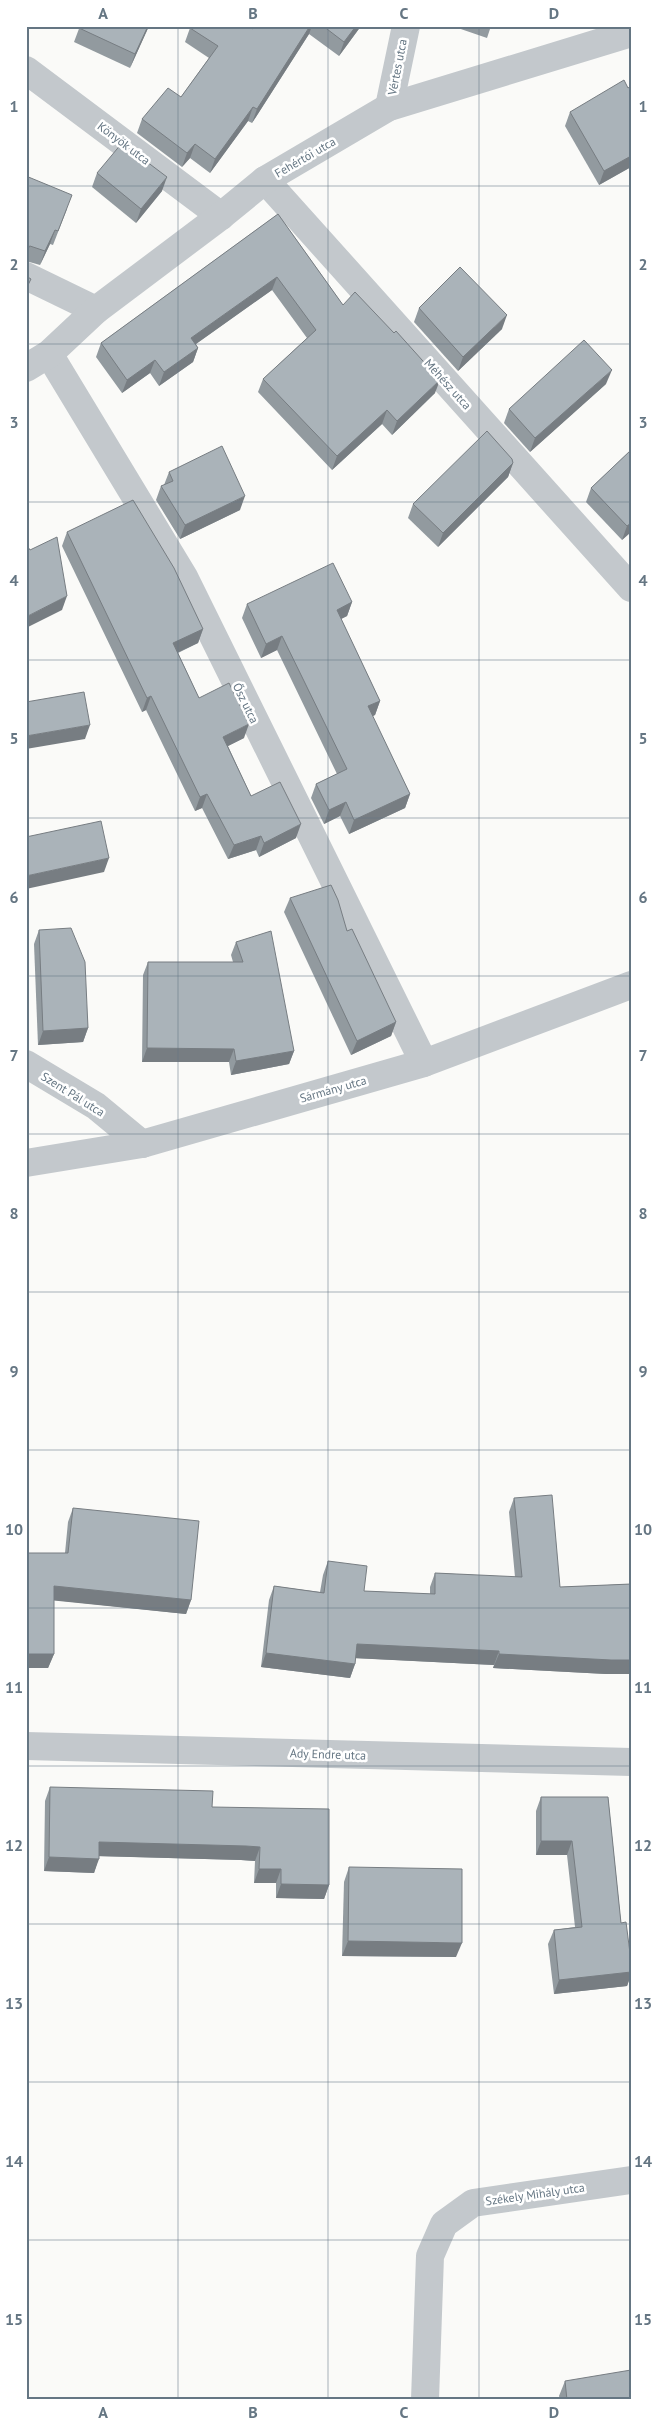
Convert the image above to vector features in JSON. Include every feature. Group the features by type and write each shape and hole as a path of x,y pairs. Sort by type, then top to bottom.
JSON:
{"street":[{"name":"Vértes utca","path":"389,107 406,26"},
{"name":"Fehértói utca","path":"26,368 49,354 96,310 221,216 265,180 389,107 631,33"},
{"name":"Könyök utca","path":"26,70 221,216"},
{"name":"Méhész utca","path":"265,180 631,588"},
{"path":"26,276 96,310"},
{"name":"Ősz utca","path":"49,354 184,577 424,1063"},
{"name":"Sármány utca","path":"26,1163 142,1144 424,1063 631,986"},
{"name":"Szent Pál utca","path":"26,1064 96,1106 142,1144"},
{"name":"Ady Endre utca","path":"26,1746 631,1762"},
{"name":"Székely Mihály utca","path":"424,2400 430,2256 444,2224 473,2203 631,2180"}],"building":[{"path":"80,26 148,26 135,54 79,28"},
{"path":"191,26 249,26 253,29 255,26 310,26 257,109 253,107 215,159 195,144 187,153 142,119 168,88 181,97 218,46 190,28"},
{"path":"323,26 356,26 344,42"},
{"path":"624,80 628,88 631,86 631,156 604,171 570,112"},
{"path":"122,143 167,177 141,209 97,173"},
{"path":"26,176 72,195 58,231 55,230 45,251 30,246 26,248"},
{"path":"278,214 343,305 355,292 394,333 396,331 440,380 397,421 387,410 337,456 263,379 316,330 277,277 191,338 198,348 164,372 155,360 127,380 101,343"},
{"path":"460,267 507,315 463,357 419,308"},
{"path":"26,276 31,279 26,289"},
{"path":"584,340 612,370 535,438 509,409"},
{"path":"487,431 512,459 513,463 443,533 413,504"},
{"path":"222,446 245,496 185,525 161,486 173,481 169,472"},
{"path":"631,450 631,523 627,526 591,488"},
{"path":"133,500 174,568 203,629 173,643 199,698 229,683 249,724 223,737 251,796 280,782 301,824 264,843 261,836 234,845 207,794 200,797 151,696 147,698 67,532"},
{"path":"57,537 67,596 26,617 26,544 30,550"},
{"path":"333,563 352,602 337,610 380,701 368,706 410,794 354,820 346,802 329,810 316,784 347,769 282,636 266,644 247,604"},
{"path":"84,692 90,725 26,736 26,702"},
{"path":"101,821 109,858 26,876 26,837"},
{"path":"331,885 338,900 347,931 352,929 396,1022 357,1041 290,898"},
{"path":"71,928 85,962 88,1028 43,1031 39,930"},
{"path":"271,931 294,1051 236,1061 234,1049 147,1048 148,962 243,962 236,942"},
{"path":"552,1495 560,1587 631,1584 631,1660 499,1654 499,1651 357,1644 355,1664 266,1653 274,1586 324,1593 328,1561 367,1566 364,1591 435,1594 435,1573 522,1577 514,1498"},
{"path":"73,1508 199,1521 191,1600 54,1586 54,1654 26,1654 26,1553 68,1553"},
{"path":"50,1787 213,1791 212,1807 329,1809 329,1885 281,1884 281,1869 259,1869 260,1847 99,1842 99,1859 49,1857"},
{"path":"541,1797 608,1797 621,1923 626,1922 631,1972 559,1980 554,1930 582,1927 572,1841 541,1841"},
{"path":"349,1867 462,1869 462,1943 348,1941"},
{"path":"631,2370 631,2400 567,2400 565,2381"}]}
